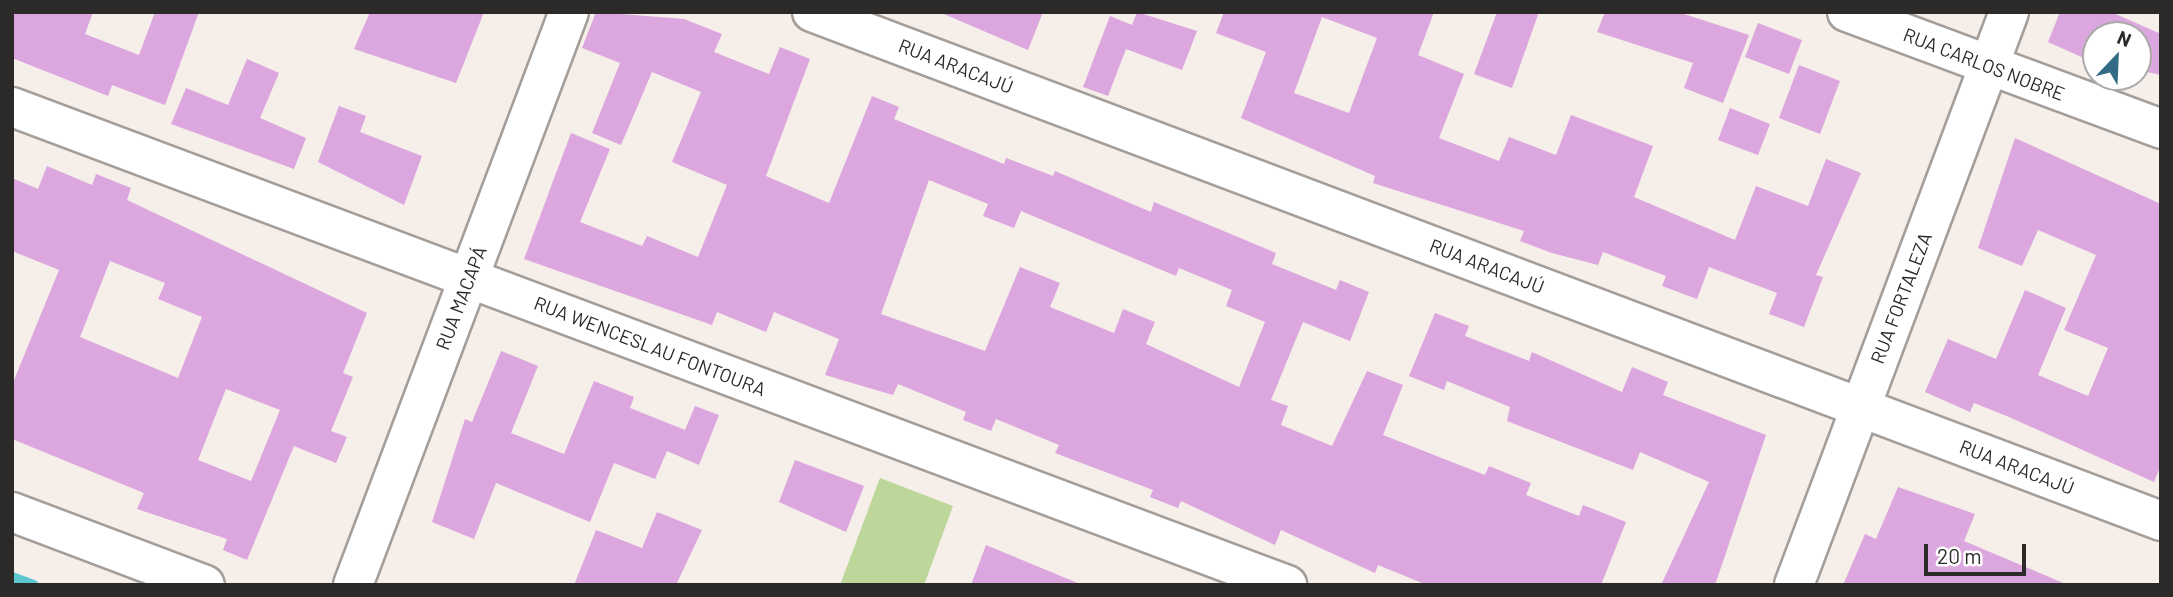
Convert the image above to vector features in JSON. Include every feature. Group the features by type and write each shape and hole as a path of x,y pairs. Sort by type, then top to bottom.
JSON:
{"street":[{"name":"RUA MACAPÁ","path":"353,585 569,12"},
{"name":"RUA ARACAJÚ","path":"812,12 2161,521"},
{"name":"RUA CARLOS NOBRE","path":"1847,12 2161,130"},
{"name":"RUA FORTALEZA","path":"1794,585 2009,12"},
{"name":"RUA WENCESLAU FONTOURA","path":"12,107 1287,585"},
{"path":"12,512 205,585"}],"green space":[{"path":"880,478 953,506 924,585 840,585"}],"building":[{"path":"12,12 93,12 85,34 139,55 155,12 199,12 165,105 112,85 108,96 12,58"},
{"path":"370,12 484,12 456,83 354,49"},
{"path":"596,12 684,19 722,34 714,52 769,74 780,47 810,59 766,176 829,203 872,96 899,107 894,119 1004,164 1006,158 1053,176 1055,171 1151,212 1154,202 1276,253 1272,264 1336,290 1340,280 1369,292 1350,341 1303,322 1271,400 1288,406 1281,425 1332,446 1367,371 1403,385 1383,435 1485,475 1489,466 1531,483 1526,495 1579,516 1583,505 1626,522 1601,585 1427,585 1378,565 1375,573 1281,530 1275,545 1181,501 1178,508 1150,497 1153,490 1055,453 1059,445 996,419 991,431 963,420 966,412 898,384 893,395 825,375 839,339 774,312 766,332 717,312 712,325 524,259 571,133 610,149 580,222 642,246 647,236 698,257 727,185 672,162 701,92 652,72 621,145 592,133 620,63 582,48","holes":["929,180 988,204 983,216 1014,228 1021,211 1176,276 1179,268 1232,290 1226,306 1265,322 1239,387 1146,344 1155,322 1123,309 1114,333 1050,307 1060,283 1020,267 985,351 881,314"]},
{"path":"939,12 1043,12 1028,50"},
{"path":"1137,12 1197,31 1182,70 1126,49 1108,96 1083,87 1110,16 1132,25"},
{"path":"1224,12 1434,12 1418,55 1464,74 1439,138 1499,161 1509,137 1556,155 1571,115 1653,146 1634,197 1735,240 1756,186 1808,206 1826,159 1861,173 1816,275 1823,277 1804,327 1769,314 1777,293 1709,267 1697,299 1662,286 1666,276 1603,252 1598,265 1552,253 1520,241 1524,231 1373,183 1375,176 1241,118 1266,52 1216,33","holes":["1322,17 1377,38 1349,113 1294,93"]},
{"path":"1497,12 1539,12 1512,88 1474,74"},
{"path":"1605,12 1678,12 1749,35 1723,103 1684,88 1693,63 1597,32"},
{"path":"2060,12 2111,12 2131,21 2082,21 2082,57 2048,42"},
{"path":"1758,23 1802,40 1789,74 1745,57"},
{"path":"2152,30 2161,34 2161,75 2152,73"},
{"path":"247,59 279,73 260,118 306,138 294,169 171,124 186,88 228,105"},
{"path":"1799,65 1840,81 1820,134 1779,118"},
{"path":"339,106 366,116 360,132 422,156 404,205 318,162"},
{"path":"1730,108 1770,124 1758,155 1718,140"},
{"path":"2015,138 2161,204 2161,465 2154,482 1974,403 1970,412 1925,392 1948,339 1996,359 2025,290 2066,308 2038,375 2088,396 2108,348 2064,330 2096,255 2038,230 2022,266 1978,248"},
{"path":"47,166 92,185 96,174 131,188 127,200 367,313 343,373 353,377 331,431 347,437 336,463 294,446 247,560 223,550 227,539 137,509 144,493 12,439 12,385 59,270 12,251 12,178 38,189","holes":["110,261 165,283 158,299 202,317 178,378 80,337","226,389 280,410 251,481 198,460"]},
{"path":"1435,313 1469,326 1465,336 1529,361 1532,352 1622,392 1632,367 1668,382 1663,395 1766,435 1715,585 1661,585 1709,482 1640,452 1633,470 1507,421 1510,407 1447,381 1444,390 1409,376"},
{"path":"501,351 538,366 511,433 564,454 594,381 634,397 630,408 685,430 695,406 719,415 699,465 667,451 655,479 614,463 590,522 496,483 474,539 432,522 465,419 472,422"},
{"path":"795,460 864,486 846,532 779,502"},
{"path":"1898,487 1975,514 1964,541 2068,585 1843,585 1865,534 1876,539"},
{"path":"657,512 702,530 676,585 574,585 596,530 642,548"},
{"path":"986,545 1080,584 1080,585 971,585"}],"waterway":[{"path":"12,577 34,585"}]}
